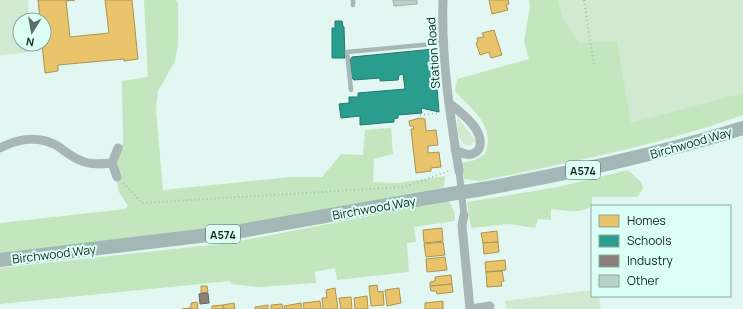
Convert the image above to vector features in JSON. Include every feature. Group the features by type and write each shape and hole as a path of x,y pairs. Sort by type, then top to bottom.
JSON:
{"main road":[{"name":"Birchwood Way","path":"0,260 241,231 477,190 603,166 689,145 743,128"}],"street":[{"name":"Station Road","path":"443,0 444,43 456,170"},
{"name":"Station Road","path":"449,103 465,117 478,133 481,141 479,149 473,154 464,154 455,150"},
{"path":"0,148 14,141 35,139 55,145 82,161 94,164 112,164"},
{"path":"117,177 112,164 118,148"},
{"path":"456,170 464,215 462,225 470,309 490,306"}],"lane":[{"path":"351,90 347,52 444,43"}],"path":[{"path":"584,0 594,64"},
{"path":"420,115 443,112"},
{"path":"117,177 142,203 404,187 456,170"}],"green space":[{"path":"0,0 28,0 29,12 12,12 12,52 32,52 0,55"},
{"path":"144,0 176,0 178,4 178,45 175,61 158,91 156,109 163,190 291,177 322,177 341,154 363,155 365,130 391,128 393,154 374,159 373,182 398,183 445,176 444,187 281,221 0,256 0,223 125,209 128,206 119,192 115,168 123,142 122,81 148,77"},
{"path":"529,0 558,0 562,17 579,43 617,41 631,123 743,93 743,115 678,136 613,152 480,181 464,179 462,163 475,160 485,154 488,144 485,126 475,112 455,91 457,79 529,59 524,42 530,7"},
{"path":"552,0 743,0 743,100 627,127 562,65"},
{"path":"457,117 474,138 475,141 471,145 464,145 458,135"},
{"path":"628,170 642,183 643,189 637,197 592,197 592,205 583,210 573,211 551,209 551,220 538,219 535,228 509,224 471,228 467,202 558,187"},
{"path":"449,201 455,213 455,221 414,227 416,242 407,243 409,272 337,280 335,268 315,272 316,283 258,287 232,284 230,281 0,304 0,268 229,243"},
{"path":"591,290 591,297 599,297 601,309 506,309 505,301"}],"building: Homes":[{"path":"38,0 75,0 66,1 70,37 109,33 105,0 132,0 138,59 58,65 58,71 45,73 43,52 52,52 52,12 39,12"},
{"path":"489,0 508,0 509,4 506,5 508,10 492,14"},
{"path":"494,30 502,55 491,58 489,52 480,55 476,43 478,42 477,38 484,37 482,33"},
{"path":"420,118 425,119 426,131 436,130 438,145 428,146 428,153 439,152 441,167 431,168 431,171 416,173 411,129 414,129 413,126 410,126 409,121"},
{"path":"442,228 443,241 424,243 423,230"},
{"path":"497,231 498,242 483,243 481,233"},
{"path":"443,242 445,255 426,257 424,244"},
{"path":"498,242 499,252 484,254 483,243"},
{"path":"445,257 447,270 427,272 426,259"},
{"path":"505,260 506,270 486,272 485,262"},
{"path":"502,271 504,281 501,282 502,286 487,287 486,272"},
{"path":"451,275 452,284 430,286 430,282 435,281 435,277"},
{"path":"452,284 453,292 437,294 436,291 431,291 430,286"},
{"path":"377,285 378,292 383,291 384,305 371,306 369,286"},
{"path":"201,286 207,286 208,292 201,293"},
{"path":"335,288 338,309 323,309 322,298 327,298 326,290"},
{"path":"399,288 401,303 387,306 385,290"},
{"path":"367,296 368,309 355,309 354,298"},
{"path":"351,297 352,309 341,309 339,298"},
{"path":"320,301 321,309 304,309 303,303"},
{"path":"443,301 443,309 425,309 425,303"},
{"path":"197,302 198,309 182,309 191,308 191,303"},
{"path":"234,303 235,309 224,309 223,305"},
{"path":"301,303 302,309 285,309 284,306"},
{"path":"282,304 283,309 271,309 271,305"},
{"path":"223,305 224,309 212,309 212,306"},
{"path":"268,305 268,309 255,309 255,307"}],"building: Schools":[{"path":"335,21 342,21 344,27 345,58 332,58 332,28 335,28"},
{"path":"434,49 439,112 421,108 422,113 398,115 398,118 394,119 394,122 360,125 360,116 341,118 339,104 349,103 349,97 358,97 358,93 405,89 403,74 399,75 398,80 380,81 380,78 354,80 352,78 350,60 352,57"}],"building: Industry":[{"path":"208,293 209,303 200,304 199,294"}],"building: Other":[{"path":"393,0 417,0 417,4 394,6"}]}
